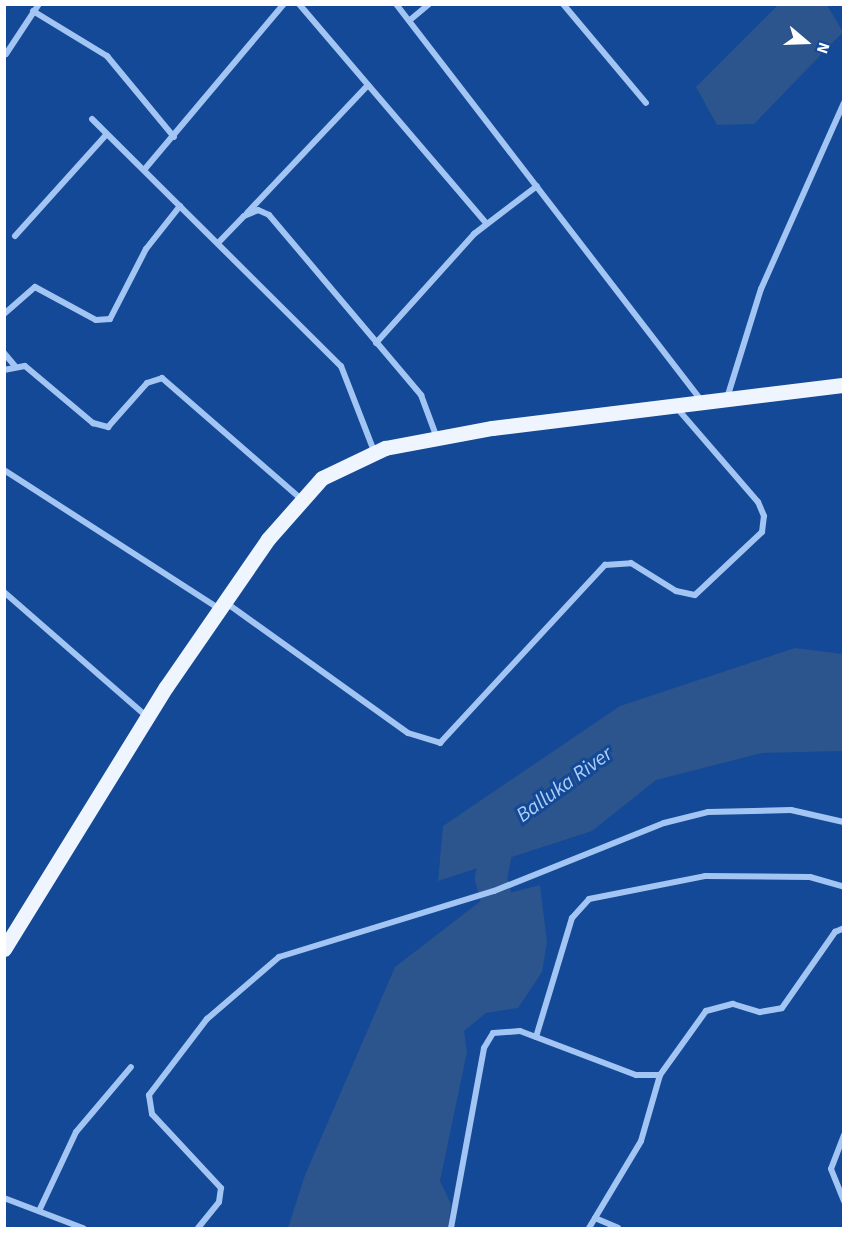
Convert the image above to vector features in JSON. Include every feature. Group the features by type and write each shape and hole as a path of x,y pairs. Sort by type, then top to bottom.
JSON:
{"main road":[{"path":"4,949 147,716 223,606 301,500 322,478 374,451 437,438 700,399 843,385"}],"street":[{"path":"6,54 39,4"},
{"path":"144,170 284,4"},
{"path":"299,4 486,223"},
{"path":"396,4 700,399"},
{"path":"410,20 429,4"},
{"path":"563,4 646,103"},
{"path":"33,11 107,56 174,137"},
{"path":"218,243 368,85"},
{"path":"727,398 757,300 843,103"},
{"path":"92,119 340,366 352,385 374,451"},
{"path":"15,236 107,134"},
{"path":"376,342 486,223 537,186"},
{"path":"4,314 35,287 96,320 110,319 146,249 180,206"},
{"path":"244,216 258,210 269,215 421,396 437,438"},
{"path":"4,353 15,366"},
{"path":"4,370 15,366 30,369 93,423 108,426 147,383 162,378 301,500"},
{"path":"4,470 223,606 408,734 440,743 605,565 631,563 676,591 695,595 762,532 764,516 758,502 673,403"},
{"path":"4,592 147,716"},
{"path":"198,1228 219,1202 221,1188 152,1114 149,1095 207,1019 279,957 494,891 664,823 708,812 791,810 843,822"},
{"path":"536,1037 572,918 589,898 705,876 810,877 843,887"},
{"path":"589,1228 641,1141 660,1075 706,1011 733,1004 760,1012 782,1008 835,932 843,928"},
{"path":"451,1228 483,1047 493,1034 505,1029 536,1037 636,1075 660,1075"},
{"path":"39,1211 76,1132 131,1067"},
{"path":"843,1135 831,1169 843,1202"},
{"path":"4,1198 83,1228"},
{"path":"595,1218 618,1228"}],"water":[{"path":"779,4 827,5 843,32 754,124 717,125 696,87"},
{"path":"795,648 843,654 843,751 762,753 656,780 592,831 438,881 443,826 620,706"},
{"path":"540,885 547,942 542,972 518,1008 486,1013 464,1031 467,1052 440,1181 451,1204 448,1228 288,1228 305,1175 395,967 482,900"}],"waterway":[{"name":"Balluka River","path":"499,939 501,917 491,878 497,846 508,826"}]}
